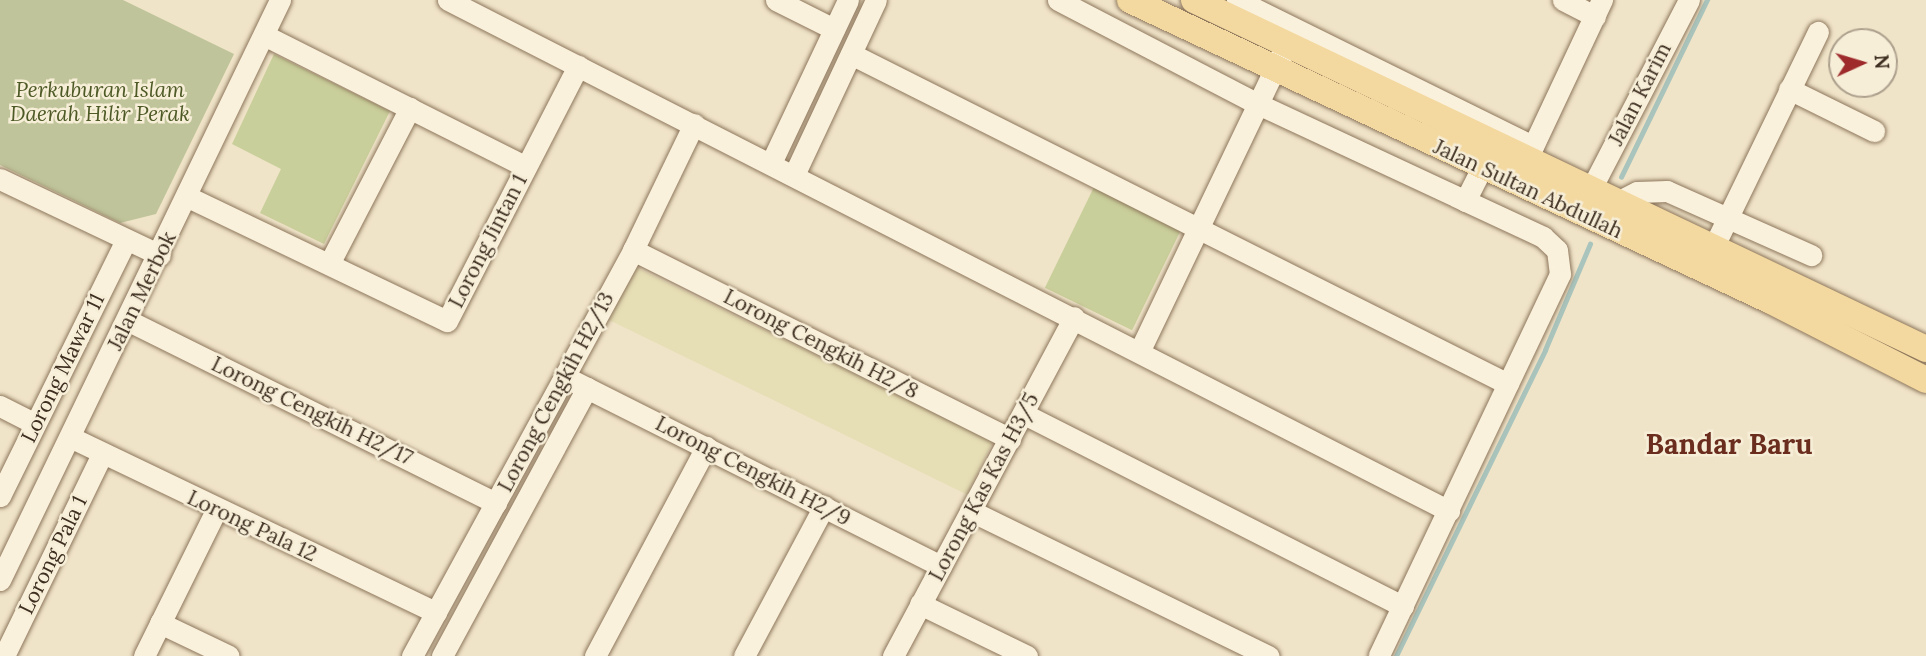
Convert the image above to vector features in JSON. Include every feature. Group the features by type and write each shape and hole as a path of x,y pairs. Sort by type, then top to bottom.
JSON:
{"main road":[{"name":"Jalan Sultan Abdullah","path":"1130,0 1515,184 1739,286 1926,380"},
{"name":"Jalan Sultan Abdullah","path":"1194,0 1530,153 1591,189 1926,349"},
{"path":"1664,253 1694,253 1714,246 1717,264 1739,286"}],"street":[{"name":"Jalan Merbok","path":"0,580 7,547 70,437 188,197 280,0"},
{"path":"448,0 1140,350 1449,511"},
{"path":"776,0 834,29"},
{"path":"771,163 848,0"},
{"path":"794,175 876,0"},
{"path":"1058,0 1258,104 1549,241 1559,261 1560,274 1379,656"},
{"path":"1237,0 1530,153"},
{"path":"1515,184 1599,8 1563,0"},
{"name":"Jalan Karim","path":"1591,189 1689,0"},
{"path":"1714,246 1818,32"},
{"name":"Lorong Jintan 1","path":"188,197 447,321 526,167 264,35"},
{"path":"1140,350 1286,44"},
{"path":"851,54 1508,384"},
{"path":"526,167 578,66"},
{"path":"1789,89 1874,131"},
{"path":"329,264 410,107"},
{"name":"Lorong Cengkih H2/13","path":"416,655 436,612 633,250 694,124"},
{"path":"1465,201 1482,168"},
{"path":"1,182 160,255"},
{"path":"1618,202 1637,192 1667,191 1811,255"},
{"name":"Lorong Mawar 11","path":"0,496 126,240"},
{"name":"Lorong Cengkih H2/8","path":"633,250 1010,439"},
{"name":"Lorong Kas Kas H3/5","path":"893,656 1074,317"},
{"name":"Lorong Cengkih H2/17","path":"127,320 496,503"},
{"name":"Lorong Cengkih H2/9","path":"565,377 941,566"},
{"path":"442,656 587,388"},
{"path":"0,406 35,424"},
{"path":"1024,414 1403,606"},
{"name":"Lorong Pala 12","path":"70,437 216,510 436,612"},
{"path":"595,656 706,447"},
{"name":"Lorong Pala 1","path":"4,656 102,454"},
{"path":"744,656 824,506"},
{"path":"144,656 216,510"},
{"path":"971,511 1268,656"},
{"path":"486,522 508,534"},
{"path":"920,604 1027,656"},
{"path":"160,622 229,656"}],"shaded area":[{"path":"635,267 993,441 967,495 609,320"}],"green space":[{"name":"Perkuburan Islam Daerah Hilir Perak","path":"0,0 123,0 234,54 156,214 120,223 0,165"},
{"path":"274,54 390,111 324,244 260,213 281,169 232,144"},
{"path":"1094,187 1181,230 1132,330 1045,288"}],"waterway":[{"path":"1621,177 1707,0"},
{"path":"1396,656 1545,350 1590,244"}],"district":[{"name":"Bandar Baru","path":"1729,444"}]}
